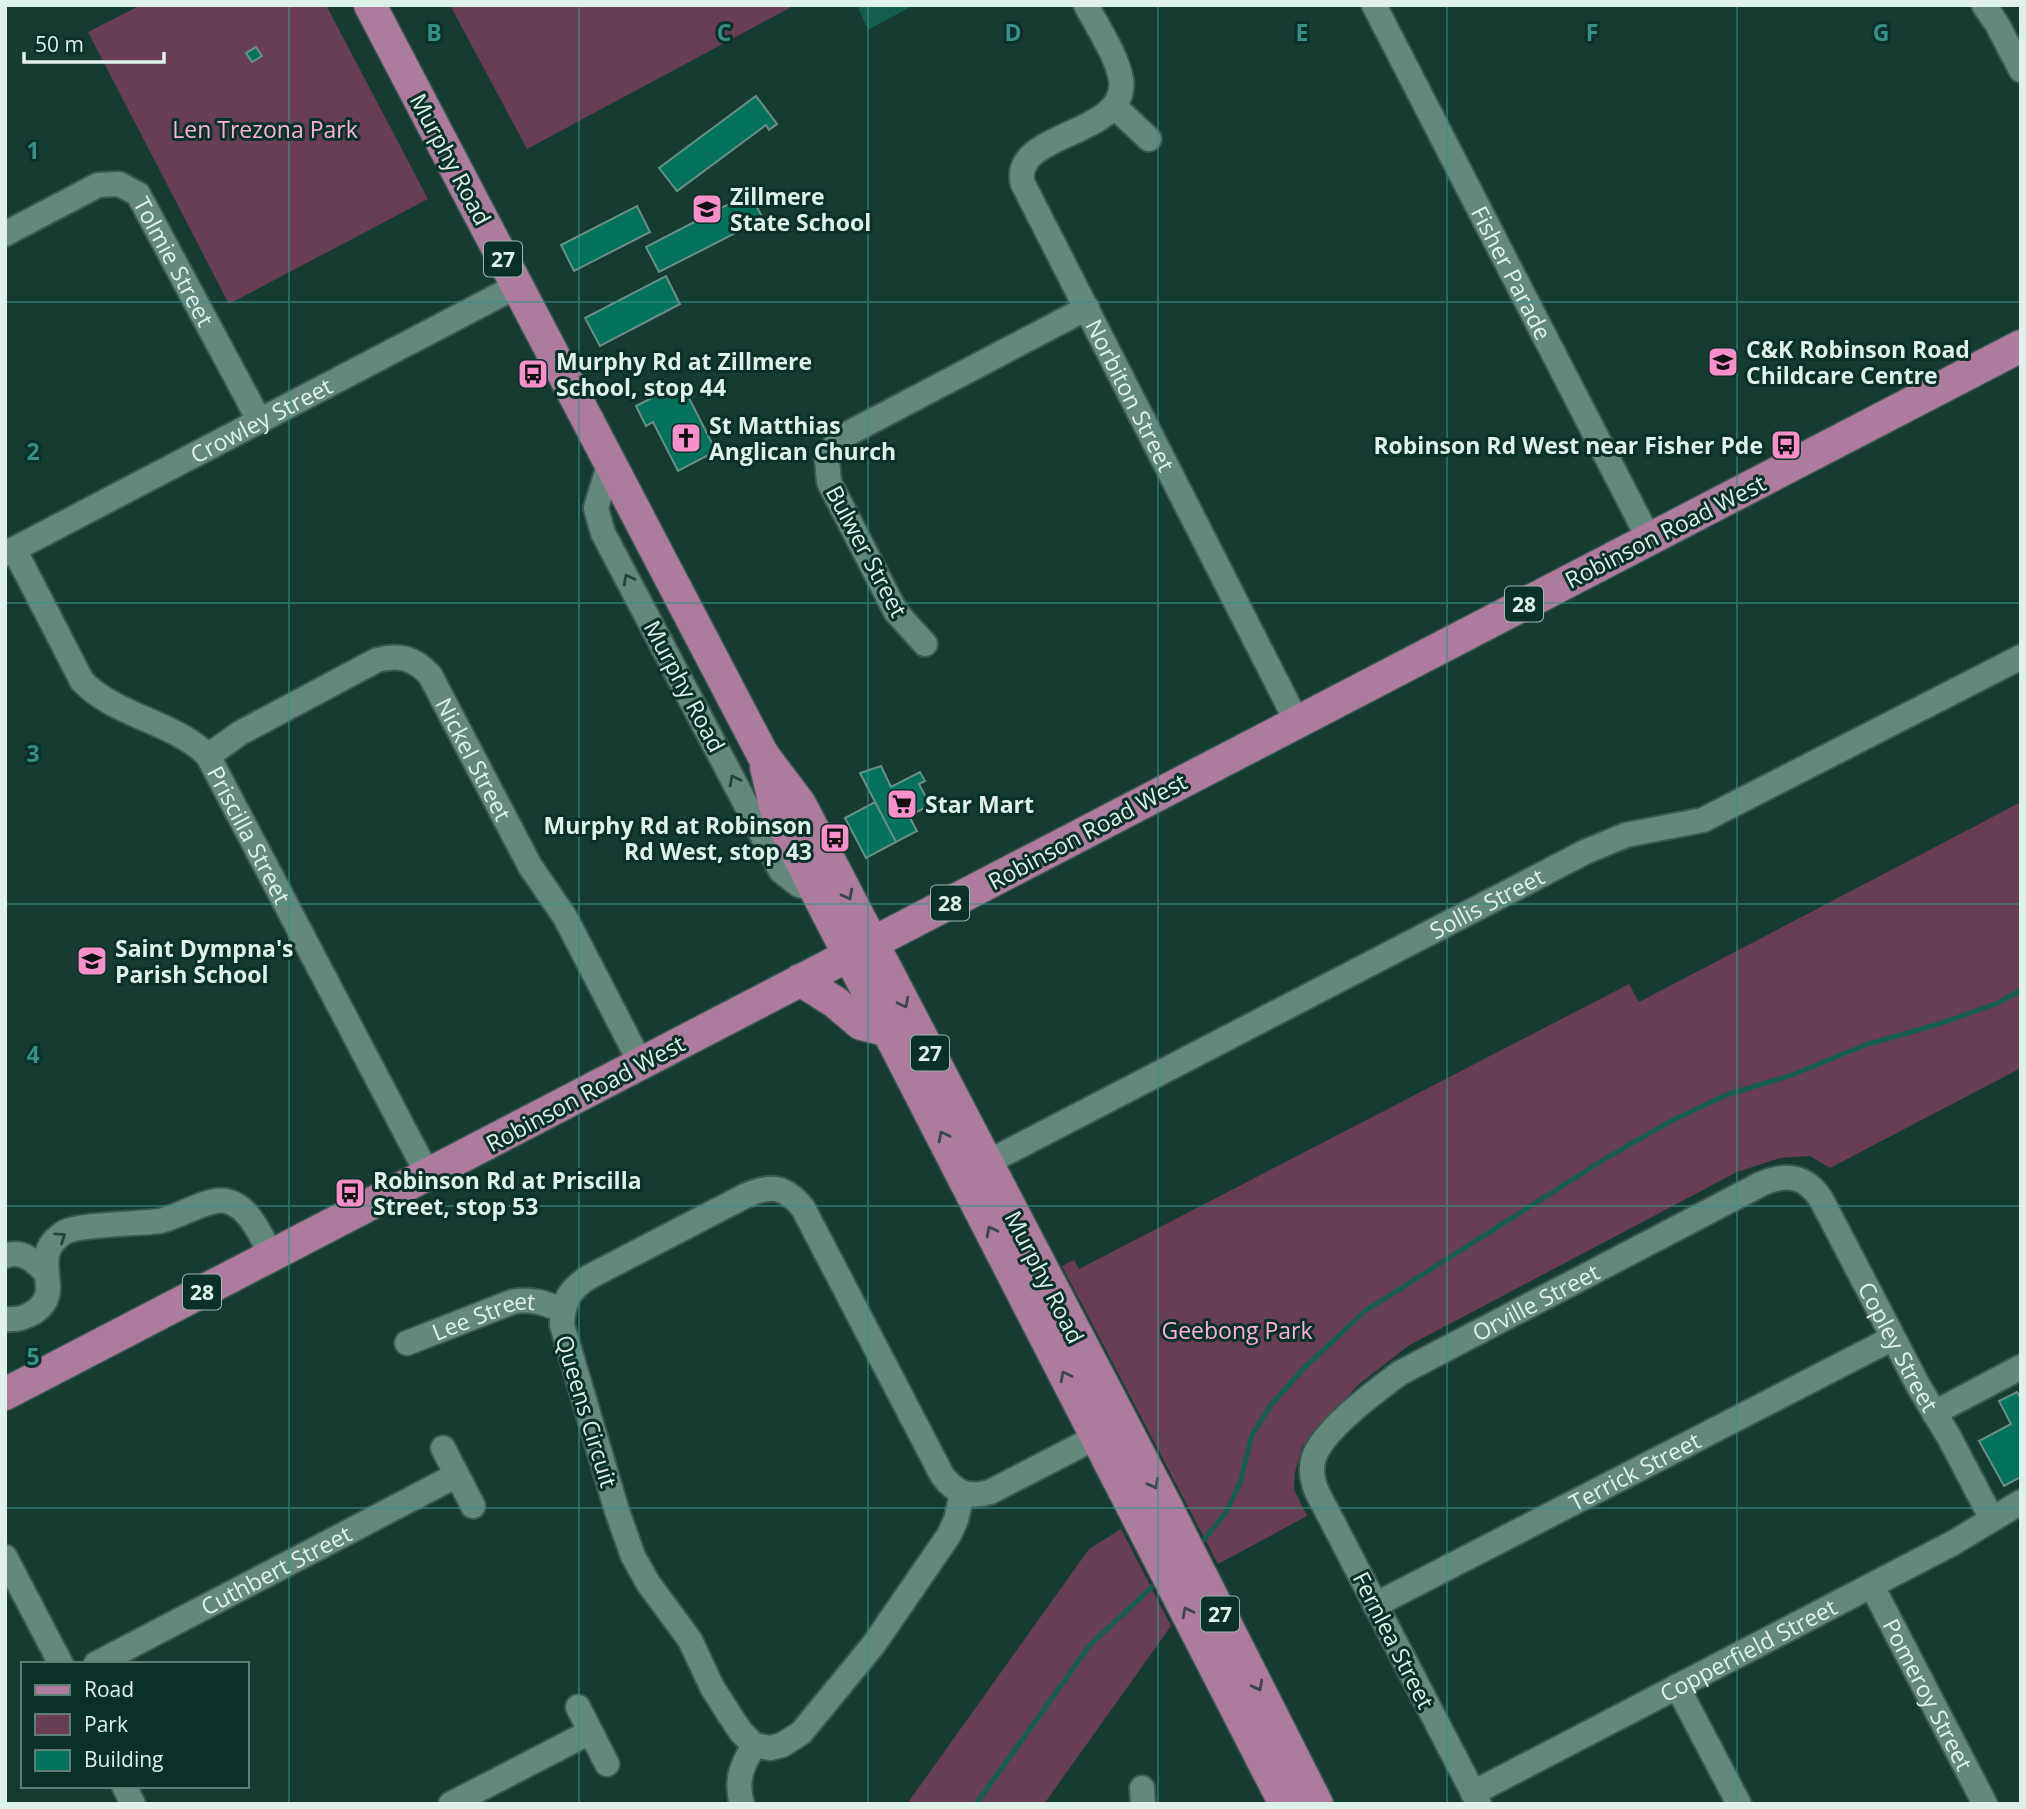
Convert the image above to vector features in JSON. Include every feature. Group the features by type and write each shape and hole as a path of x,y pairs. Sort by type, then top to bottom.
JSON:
{"main road":[{"name":"Murphy Road","path":"369,5 763,755 800,804 860,949 889,1031 975,1170"},
{"name":"Robinson Road West","path":"5,1394 2020,348"},
{"name":"Murphy Road","path":"763,755 776,810 815,889 860,949 1109,1430 1317,1804"},
{"path":"800,980 835,1002 861,1024 889,1031"},
{"name":"Murphy Road","path":"1109,1430 1286,1804"}],"street":[{"path":"1086,5 1118,67 1121,91 1114,106 1149,138"},
{"name":"Fisher Parade","path":"1374,5 1649,539"},
{"path":"1984,5 2021,70"},
{"name":"Norbiton Street","path":"1114,106 1099,118 1038,150 1025,163 1021,177 1297,722"},
{"name":"Tolmie Street","path":"5,234 98,186 119,184 138,194 259,420"},
{"name":"Crowley Street","path":"10,552 517,286"},
{"name":"Bulwer Street","path":"925,644 897,612 835,495 827,470 830,452 839,440 851,432 1087,308"},
{"name":"Murphy Road","path":"610,462 596,508 603,533 781,870 799,885 815,889"},
{"name":"Priscilla Street","path":"10,552 76,672 89,688 196,745 208,756 428,1175"},
{"name":"Nickel Street","path":"208,756 240,733 377,660 399,656 423,668 430,676 530,866 565,917 641,1064"},
{"name":"Sollis Street","path":"975,1170 1585,852 1626,835 1703,820 2021,657"},
{"name":"Orville Street","path":"1311,1475 1314,1456 1328,1435 1374,1392 1400,1373 1761,1184 1782,1177 1798,1178"},
{"name":"Copley Street","path":"1798,1178 1810,1185 1821,1199 1992,1519"},
{"name":"Queens Circuit","path":"754,1745 729,1714 712,1687 691,1640 648,1583 633,1556 562,1325 562,1310 570,1292 589,1277 745,1196 765,1188 788,1193 803,1208 942,1475 948,1484 962,1493"},
{"path":"5,1319 25,1318 39,1307 48,1292 47,1255 51,1244 65,1232 79,1228 164,1220 223,1200 237,1205 249,1215 272,1256"},
{"path":"5,1256 16,1254 29,1258 47,1274"},
{"name":"Lee Street","path":"407,1343 526,1299 562,1310"},
{"name":"Terrick Street","path":"1375,1605 1893,1338"},
{"path":"1934,1413 2021,1367"},
{"path":"741,1804 739,1772 754,1745 770,1748 782,1745 801,1733 874,1644 949,1535 956,1520 962,1493 990,1493 1109,1430"},
{"path":"443,1448 473,1506"},
{"name":"Cuthbert Street","path":"100,1662 457,1475"},
{"name":"Fernlea Street","path":"1311,1475 1316,1490 1476,1798"},
{"name":"Copperfield Street","path":"1476,1798 1677,1686 1953,1544 2021,1502"},
{"path":"5,1557 60,1662"},
{"name":"Pomeroy Street","path":"1872,1586 1985,1804"},
{"path":"1677,1686 1739,1804"},
{"path":"578,1707 607,1764"},
{"path":"455,1803 590,1732"},
{"path":"125,1788 133,1804"}],"green space":[{"name":"Len Trezona Park","path":"141,5 326,5 428,199 229,304 88,32"},
{"path":"450,5 795,5 527,149"},
{"name":"Geebong Park","path":"2021,802 2021,1068 1830,1168 1810,1156 1780,1158 1737,1172 1408,1346 1358,1385 1302,1447 1295,1472 1294,1489 1307,1516 1218,1564 1062,1266 1074,1260 1079,1269 1629,984 1639,1002"},
{"path":"1121,1529 1171,1626 1044,1804 907,1804 1089,1549"}],"shaded area":[{"path":"857,5 914,5 868,30"}],"building":[{"path":"256,47 262,56 252,62 246,53"},
{"path":"756,96 777,124 769,130 766,125 677,191 659,168"},
{"path":"750,193 763,219 659,272 646,247"},
{"path":"637,206 650,232 574,271 561,245"},
{"path":"666,276 680,304 600,346 585,318"},
{"name":"St Matthias Anglican Church","path":"685,381 693,396 689,398 716,451 678,471 653,422 646,426 636,406"},
{"name":"Star Mart","path":"881,766 891,787 920,772 925,781 919,784 930,805 909,816 917,831 896,842 860,773"},
{"path":"875,802 896,842 866,858 845,818"},
{"path":"2017,1392 2021,1399 2021,1477 2004,1486 1979,1441 2011,1424 1999,1401"}],"waterway":[{"path":"1201,1543 1225,1514 1240,1483 1252,1435 1271,1405 1302,1370 1365,1311 1608,1157 1673,1120 1726,1095 1792,1075 1865,1045 1939,1024 1998,1003 2021,990"},
{"path":"976,1804 1090,1645 1154,1585"}],"place":[{"name":"Zillmere State School","path":"707,209"},
{"name":"C&K Robinson Road Childcare Centre","path":"1723,362"},
{"name":"Murphy Rd at Zillmere School, stop 44","path":"533,374"},
{"name":"St Matthias Anglican Church","path":"686,438"},
{"name":"Robinson Rd West near Fisher Pde","path":"1786,445"},
{"name":"Star Mart","path":"902,804"},
{"name":"Murphy Rd at Robinson Rd West, stop 43","path":"835,838"},
{"name":"Saint Dympna's Parish School","path":"92,961"},
{"name":"Robinson Rd at Priscilla Street, stop 53","path":"350,1193"}]}
